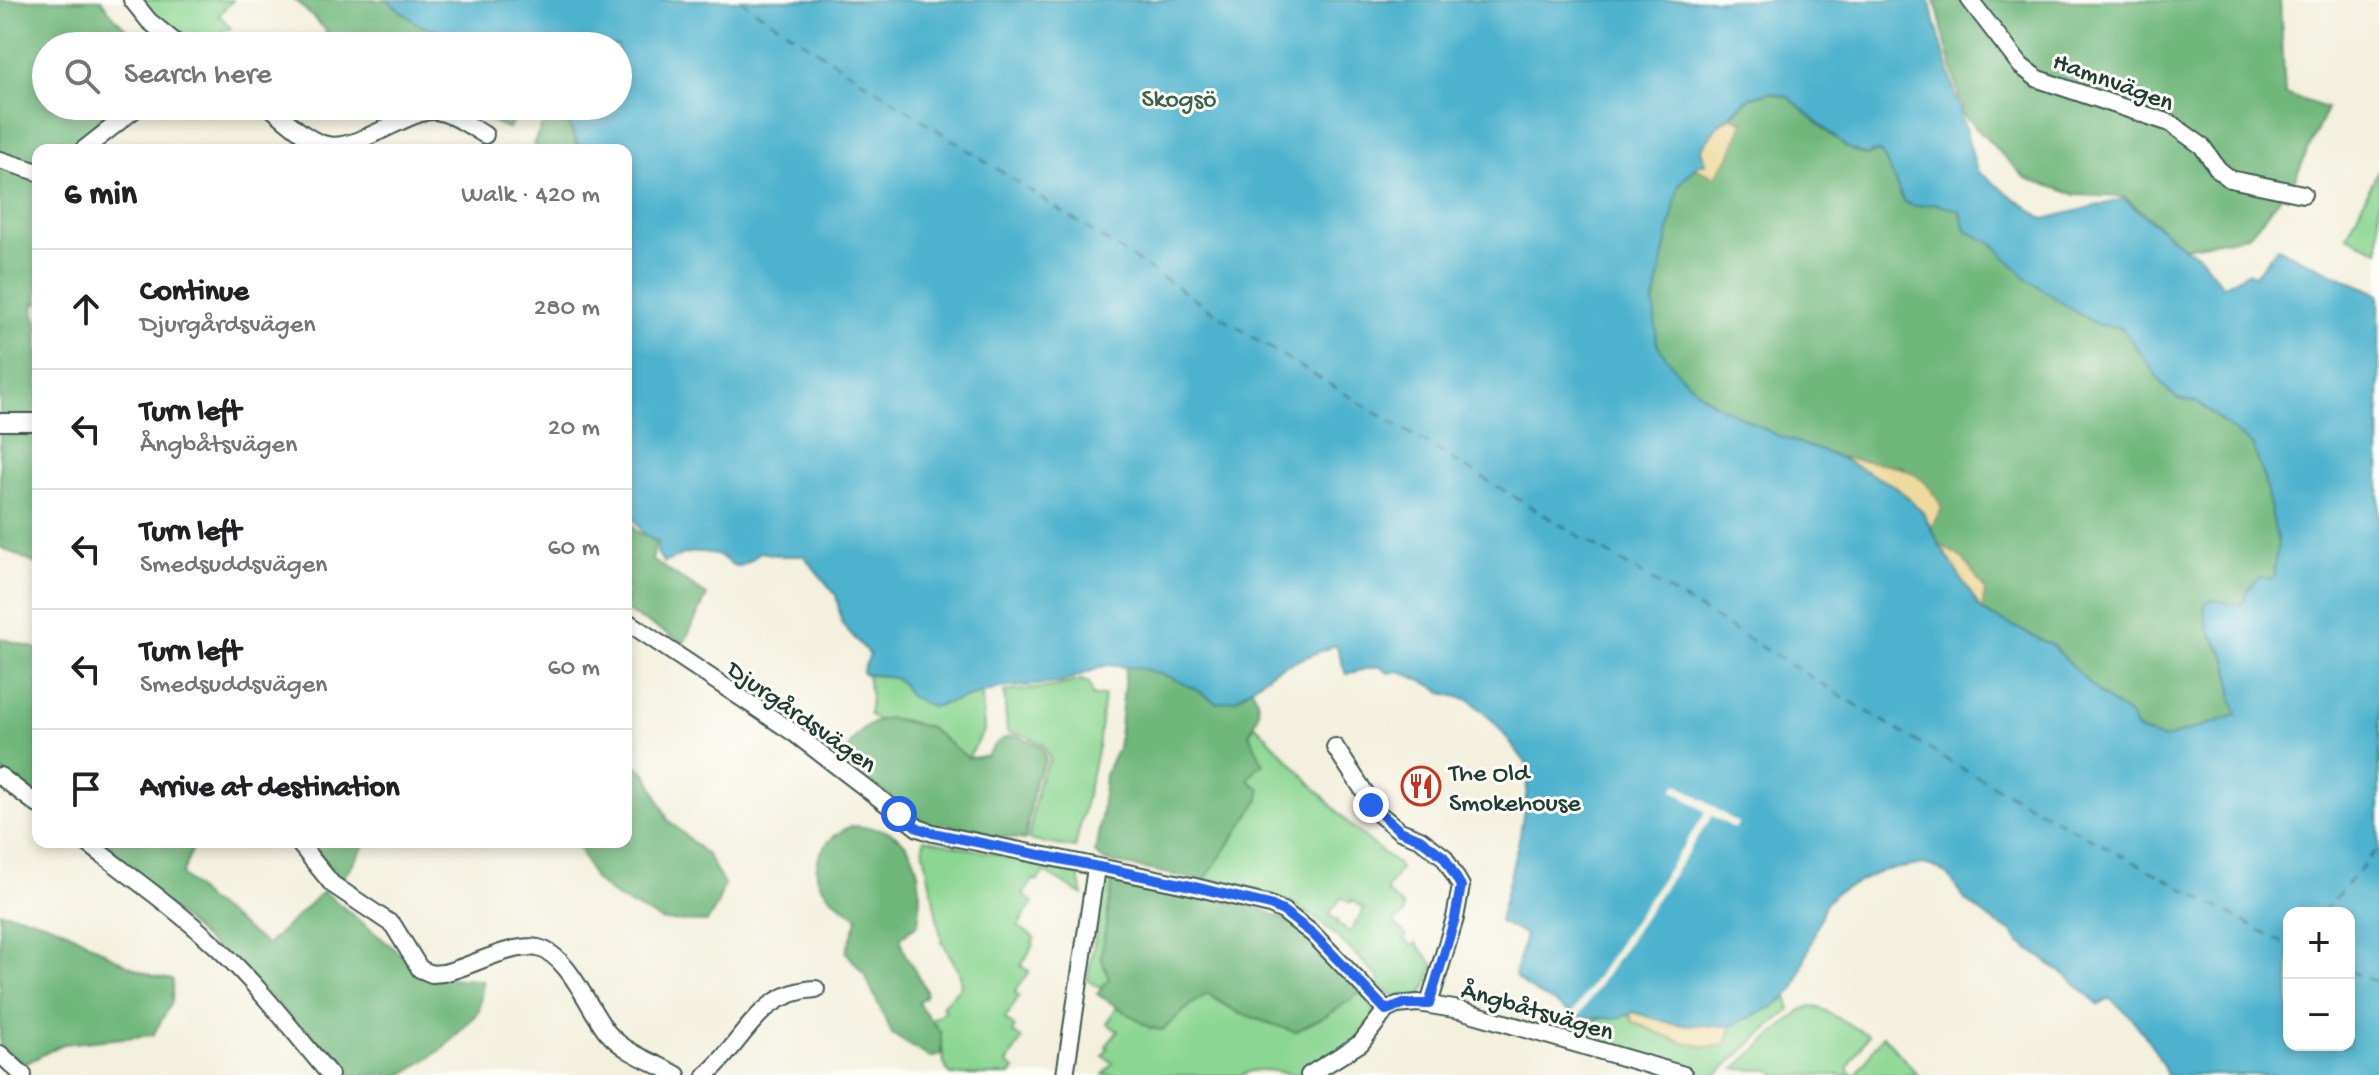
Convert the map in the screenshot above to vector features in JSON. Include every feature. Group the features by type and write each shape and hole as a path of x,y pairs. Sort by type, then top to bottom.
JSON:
{"street":[{"path":"132,0 161,32"},
{"name":"Hamnvägen","path":"1970,0 2021,66 2038,79 2170,123 2202,146 2218,169 2230,179 2303,194"},
{"path":"91,144 121,120"},
{"path":"285,120 303,135 323,144"},
{"path":"351,144 406,120"},
{"path":"457,120 485,135"},
{"path":"0,160 32,170"},
{"path":"0,422 32,422"},
{"name":"Djurgårdsvägen","path":"632,625 794,733 918,828 1243,897 1283,911 1313,934 1386,1010"},
{"path":"1335,747 1379,814 1400,831 1420,839 1444,857 1461,886 1455,918 1429,1004"},
{"path":"0,776 32,800"},
{"path":"94,848 184,918 216,947 279,1013 330,1075"},
{"path":"303,848 332,884 393,925 420,969 432,974 443,973 517,950 536,948 550,953 565,968 616,1041 677,1075"},
{"path":"1065,1075 1096,868"},
{"path":"706,1075 727,1054 755,1009 789,994 816,989"},
{"name":"Ångbåtsvägen","path":"1386,1010 1403,1004 1429,1004 1684,1075"},
{"path":"1309,1075 1366,1039 1386,1010"},
{"path":"0,1054 23,1075"}],"green space":[{"path":"0,0 101,0 130,32 32,32 32,120 118,120 97,144 32,144 32,417 0,417"},
{"path":"137,0 233,0 219,15 231,28 221,32 171,32"},
{"path":"295,0 387,0 419,25 442,32 326,32"},
{"path":"1935,0 2280,0 2285,94 2327,108 2293,183 2248,236 2184,247 2124,197 2076,195 2025,178 1964,116"},
{"path":"1771,92 1790,98 1831,135 1857,153 1867,156 1879,151 1904,202 1914,206 1935,204 1959,210 1967,231 1993,244 2076,312 2097,324 2122,328 2165,387 2178,399 2197,402 2253,446 2264,478 2278,543 2276,575 2273,579 2265,579 2239,605 2213,600 2210,634 2228,661 2233,703 2238,712 2236,715 2164,739 2141,732 2134,726 2131,717 2101,695 2052,645 1982,611 1985,589 1963,559 1939,544 1931,527 1942,509 1902,466 1839,456 1767,431 1732,414 1677,372 1659,347 1654,326 1657,287 1676,193 1682,181 1695,168 1715,176 1743,120 1730,117 1751,97"},
{"path":"488,120 513,120 509,129"},
{"path":"545,120 566,120 576,144 533,144"},
{"path":"2379,168 2379,251 2347,236"},
{"path":"32,427 32,562 0,547 0,428"},
{"path":"632,525 656,542 652,560 707,595 684,643 632,614"},
{"path":"0,638 32,647 32,794 0,770"},
{"path":"1126,665 1174,679 1217,703 1236,699 1252,688 1255,695 1258,712 1249,734 1264,765 1257,767 1248,780 1260,789 1259,800 1204,881 1105,861 1095,853 1105,774 1118,749"},
{"path":"867,675 892,676 932,707 982,693 984,731 968,758 915,723 877,720 869,714 871,698"},
{"path":"1081,680 1089,683 1093,696 1104,696 1098,747 1075,848 1028,840 1039,780 1050,760 1043,744 1027,736 1007,732 1004,692 1054,687"},
{"path":"888,718 929,727 968,758 987,756 999,742 1010,736 1041,746 1046,760 1035,781 1025,840 973,832 944,823 937,829 923,822 842,760 849,745 860,733 873,723"},
{"path":"1255,724 1350,825 1398,865 1400,869 1386,891 1404,907 1404,914 1394,923 1407,936 1404,939 1412,946 1416,943 1434,965 1422,995 1395,996 1379,986 1380,979 1343,943 1316,919 1287,901 1255,890 1204,881 1232,839 1248,780 1257,767 1249,734","holes":["1342,897 1350,903 1352,900 1364,909 1350,932 1329,914"]},
{"path":"632,762 647,774 668,820 708,856 724,885 707,922 663,921 616,897 594,879 579,848 632,848"},
{"path":"851,826 889,832 900,839 914,860 920,885 918,924 901,937 902,945 927,994 918,1003 941,1033 941,1055 930,1058 892,1034 865,975 846,952 858,917 827,893 820,883 817,864 820,854 833,838"},
{"path":"924,839 1078,872 1083,895 1044,872 1037,881 1034,879 1023,895 1033,902 1018,926 1035,938 1021,966 1029,971 1015,993 1019,996 1005,1019 1015,1027 1012,1033 1022,1039 1007,1063 1015,1069 1011,1075 951,1075 944,1064 941,1038 931,1021 945,1010 942,1006 961,986 959,971 942,942 923,848"},
{"path":"103,848 193,848 182,875 206,899 267,945 323,891 428,976 483,981 479,1011 444,1048 401,1075 335,1075 280,1006"},
{"path":"313,848 363,848 341,881"},
{"path":"1106,880 1113,881 1101,957 1109,979 1101,988 1087,980"},
{"path":"1113,881 1255,906 1296,925 1361,992 1333,1012 1295,1032 1239,1013 1207,994 1162,1030 1150,1028 1097,994 1109,979 1101,957"},
{"path":"0,912 53,925 142,972 173,980 172,1002 153,1035 63,1044 23,1065 0,1046"},
{"path":"1361,992 1374,1013 1365,1031 1330,1058 1297,1074 1256,1070 1242,1075 1103,1075 1113,1063 1103,1056 1108,1048 1106,1046 1118,1031 1107,1024 1117,1006 1150,1028 1162,1030 1207,994 1239,1013 1295,1032 1333,1012"},
{"path":"1788,998 1790,1009 1716,1075 1704,1075 1683,1064 1591,1040 1593,1020 1630,1015 1633,1022 1675,1040 1727,1043 1731,1026"},
{"path":"1811,1006 1868,1035 1847,1069 1854,1075 1778,1075 1770,1070 1734,1069 1801,1010"},
{"path":"1883,1035 1918,1075 1856,1075"}],"sand":[{"path":"1730,117 1743,121 1731,154 1715,177 1695,168 1707,139 1717,126"},
{"path":"1838,457 1886,464 1912,473 1924,481 1942,509 1931,527 1923,514 1902,494"},
{"path":"1939,544 1963,559 1985,590 1982,611"},
{"path":"1633,1012 1674,1024 1731,1026 1727,1043 1706,1046 1680,1041 1633,1022 1630,1015"}],"water":[{"path":"387,0 1929,0 1977,171 2044,219 2124,199 2183,247 2198,254 2223,286 2248,272 2255,275 2277,248 2379,294 2379,1075 2167,1075 2143,1033 2119,1006 2110,999 2099,1005 2068,977 2019,942 2011,931 1965,900 1948,875 1924,864 1881,871 1835,893 1825,904 1794,990 1773,1007 1731,1026 1674,1024 1633,1012 1613,1018 1578,1017 1527,987 1515,976 1525,934 1499,922 1520,835 1527,791 1526,763 1494,722 1470,700 1443,693 1400,671 1388,673 1379,666 1346,674 1336,645 1276,669 1236,699 1217,703 1172,678 1144,669 1107,665 1060,683 1000,688 932,707 909,696 896,679 862,672 870,655 842,624 836,595 804,556 760,552 738,566 713,554 699,552 664,563 657,553 658,542 643,533 632,516 632,144 578,144 567,120 632,120 632,32 442,32 419,25","holes":["1771,92 1790,98 1846,147 1867,156 1879,151 1904,202 1914,206 1935,204 1959,210 1967,231 1993,244 2027,279 2097,324 2122,328 2165,387 2178,399 2197,402 2253,446 2264,478 2278,543 2276,575 2272,579 2259,577 2239,605 2213,600 2205,603 2206,622 2228,663 2237,715 2164,739 2141,732 2134,726 2131,717 2101,695 2052,645 1982,611 1939,544 1922,511 1895,486 1838,457 1779,436 1709,401 1681,376 1657,345 1654,301 1679,185 1698,164 1706,164 1701,150 1719,124 1751,97"]}],"pier":[{"path":"1677,783 1738,823 1735,829 1712,816 1578,1017 1572,1014 1706,812 1673,790"}],"ferry route":[{"path":"740,0 1260,342 1952,763 2283,943"},
{"path":"2327,907 2379,847"},
{"path":"2355,973 2379,983"}],"place":[{"name":"The Old Smokehouse","path":"1421,786"}],"route":[{"path":"899,814 918,828 933,833 1270,905 1313,934 1386,1010 1403,1004 1429,1004 1455,918 1461,886 1444,857 1420,839 1400,831 1371,805"}],"park label":[{"name":"Skogsö","path":"1179,97"}]}
